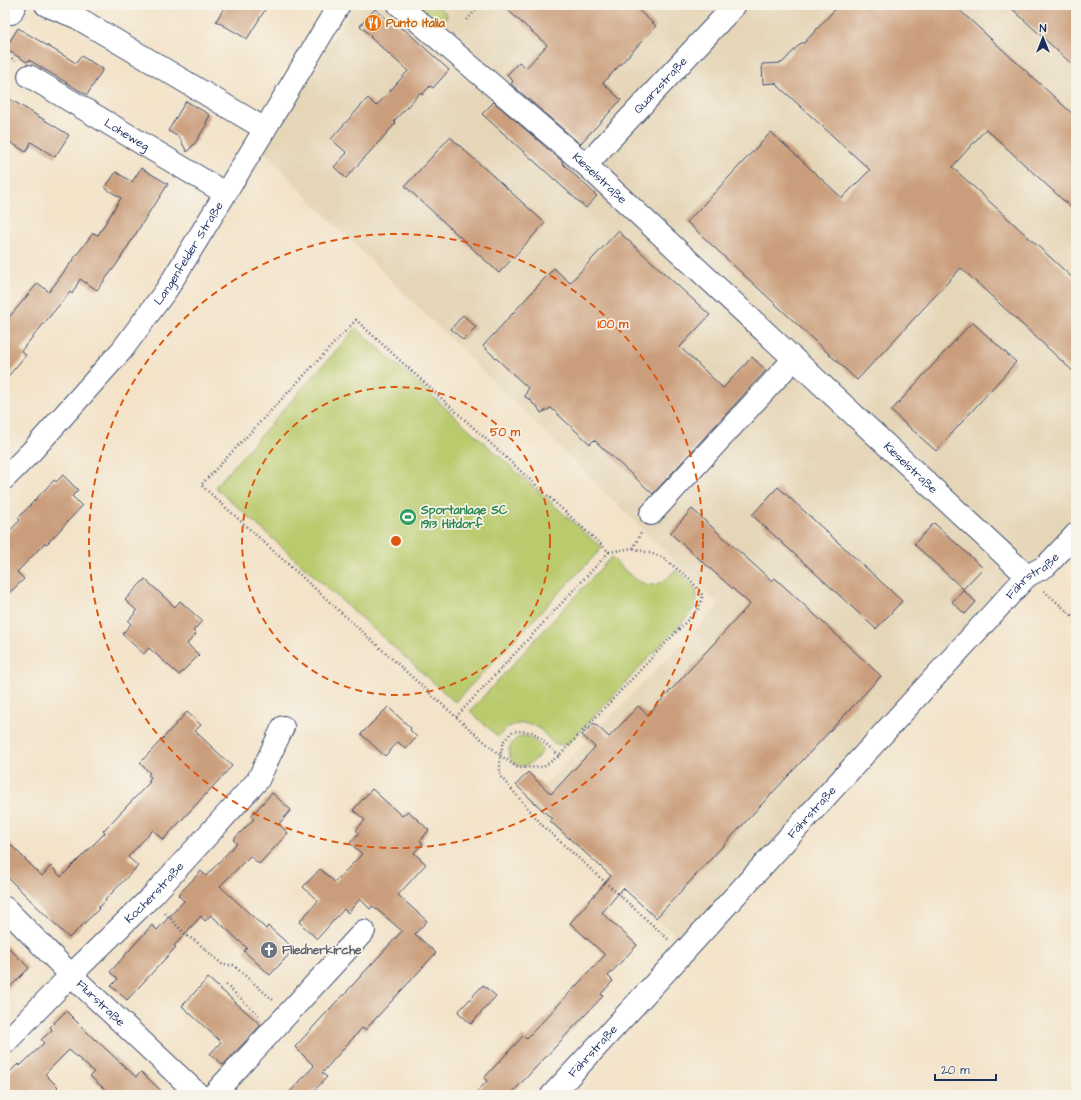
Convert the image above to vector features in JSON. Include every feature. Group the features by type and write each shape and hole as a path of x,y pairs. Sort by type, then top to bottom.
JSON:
{"street":[{"path":"46,5 76,17 265,129"},
{"name":"Langenfelder Straße","path":"5,478 31,452 122,350 166,289 265,129 339,5"},
{"name":"Kieselstraße","path":"399,5 586,165 1027,576"},
{"name":"Quarzstraße","path":"586,165 735,5"},
{"name":"Loheweg","path":"29,76 225,193"},
{"path":"651,514 794,359"},
{"name":"Fährstraße","path":"552,1095 1027,576 1046,566 1076,534"},
{"name":"Kocherstraße","path":"5,1043 70,975 153,895 258,780 283,727"},
{"name":"Flurstraße","path":"5,908 70,975 199,1095"},
{"path":"214,1095 364,931"}],"path":[{"path":"467,20 480,5"},
{"path":"456,717 609,552 633,548 662,557 690,579 703,596 698,609 559,756 543,767 518,768 500,755 456,717 201,485 356,320 609,552"},
{"path":"633,548 651,514"},
{"path":"1027,576 1076,619"},
{"path":"559,756 533,732 513,731 504,741 500,755 500,776 544,827 683,953"},
{"path":"153,895 165,913 186,935 198,942 223,965 233,965 281,1021"},
{"path":"226,984 281,1021"}],"shaded area":[{"path":"355,5 1076,5 1076,518 682,941 526,804 719,605 313,203 263,150"}],"green space":[{"path":"418,5 437,5 445,12 447,17 439,25"},
{"name":"Sportanlage SC 1913 Hitdorf","path":"356,328 602,548 455,702 215,487"},
{"path":"611,557 633,577 641,582 649,584 657,584 665,580 674,571 678,571 696,592 696,602 688,616 568,744 562,745 554,743 540,729 528,724 511,726 498,737 470,711"},
{"path":"521,736 534,740 543,751 531,763 523,766 517,765 513,762 510,758 509,752 510,746"}],"building":[{"path":"226,5 268,5 247,39 216,21"},
{"path":"502,5 633,5 656,26 603,83 621,100 580,144 511,84 513,81 507,75 519,62 526,68 547,45"},
{"path":"839,5 954,5 1076,117 1076,212 986,129 952,167 1076,281 1076,374 961,268 857,380 687,222 771,132 842,198 870,170 775,83 763,84 762,64 782,63 801,43 804,43"},
{"path":"1008,5 1076,5 1076,68"},
{"path":"375,9 387,19 388,18 403,30 404,29 449,70 433,88 430,86 422,95 420,93 394,121 396,123 346,178 334,167 347,153 331,139 368,98 376,106 408,71 360,26"},
{"path":"18,28 76,63 81,56 103,69 87,95 29,60 27,62 5,49"},
{"path":"5,96 69,135 55,157 31,142 26,152 5,139"},
{"path":"186,101 210,115 206,123 207,124 195,143 187,152 179,137 168,131"},
{"path":"494,102 563,162 562,163 597,196 586,208 482,114"},
{"path":"450,137 545,223 499,273 405,186"},
{"path":"141,168 168,184 117,264 97,290 80,279 72,294 70,292 21,351 26,355 5,380 5,322 38,283 49,292 93,233 98,235 121,198 105,188 116,172 132,182"},
{"path":"618,231 710,315 680,347 723,388 752,357 766,370 653,494 594,440 590,444 551,408 541,413 531,400 525,397 528,388 483,346 554,268 570,283"},
{"path":"463,315 476,327 463,340 451,329"},
{"path":"972,322 1016,362 936,451 891,411"},
{"path":"63,475 78,490 72,496 82,506 47,544 45,543 17,572 24,579 5,597 5,536 20,520 18,518 54,480 56,482"},
{"path":"778,487 902,601 876,629 752,515"},
{"path":"692,509 772,581 775,578 881,676 656,918 623,888 602,913 637,945 608,976 613,981 601,994 603,996 510,1095 474,1095 487,1081 484,1078 523,1036 526,1039 605,955 570,923 611,876 550,821 552,819 516,785 528,772 551,794 595,747 582,735 594,723 609,737 638,706 648,715 750,604 670,533"},
{"path":"934,523 983,568 963,589 914,544"},
{"path":"145,579 175,607 180,601 202,621 193,631 196,634 187,644 199,655 179,675 149,648 144,654 122,634 131,624 128,621 137,611 125,600"},
{"path":"963,590 976,602 965,614 952,602"},
{"path":"388,707 411,728 410,730 417,737 406,749 398,742 385,756 361,734"},
{"path":"187,712 201,725 195,731 232,766 163,840 153,830 128,857 138,866 105,900 106,901 98,908 99,909 69,938 5,875 5,839 42,876 51,866 61,877 105,833 103,831 150,782 148,781 151,777 148,775 150,773 140,763"},
{"path":"372,789 402,816 408,811 429,830 420,841 423,843 414,853 426,864 398,895 427,921 415,934 436,953 365,1030 362,1028 322,1073 327,1077 310,1095 287,1095 314,1066 295,1047 337,1001 345,995 402,931 373,906 370,909 360,899 348,913 344,909 317,939 299,922 318,901 303,887 320,869 335,882 362,854 350,843 359,833 356,830 365,820 353,810"},
{"path":"272,793 291,810 279,824 288,833 259,864 250,856 220,886 266,929 268,926 294,949 270,975 244,951 247,948 211,915 205,921 201,916 174,946 176,947 127,1000 111,986 118,979 110,972 152,925 157,930 184,901 178,895 201,871 206,876 237,843 233,840 254,819 251,816"},
{"path":"5,944 29,968 5,992"},
{"path":"208,978 261,1025 223,1065 210,1054 221,1042 182,1006"},
{"path":"483,985 496,996 471,1024 458,1012"},
{"path":"66,1011 95,1040 136,1077 141,1072 166,1095 111,1095 90,1076 94,1072 69,1050 45,1074 58,1087 50,1095 5,1095 5,1077 18,1064 20,1066 44,1043 41,1040 52,1030 50,1027"}],"place":[{"name":"Punto Italia","path":"373,23"},
{"name":"Sportanlage SC 1913 Hitdorf","path":"408,517"},
{"name":"Fliednerkirche","path":"269,950"}]}
